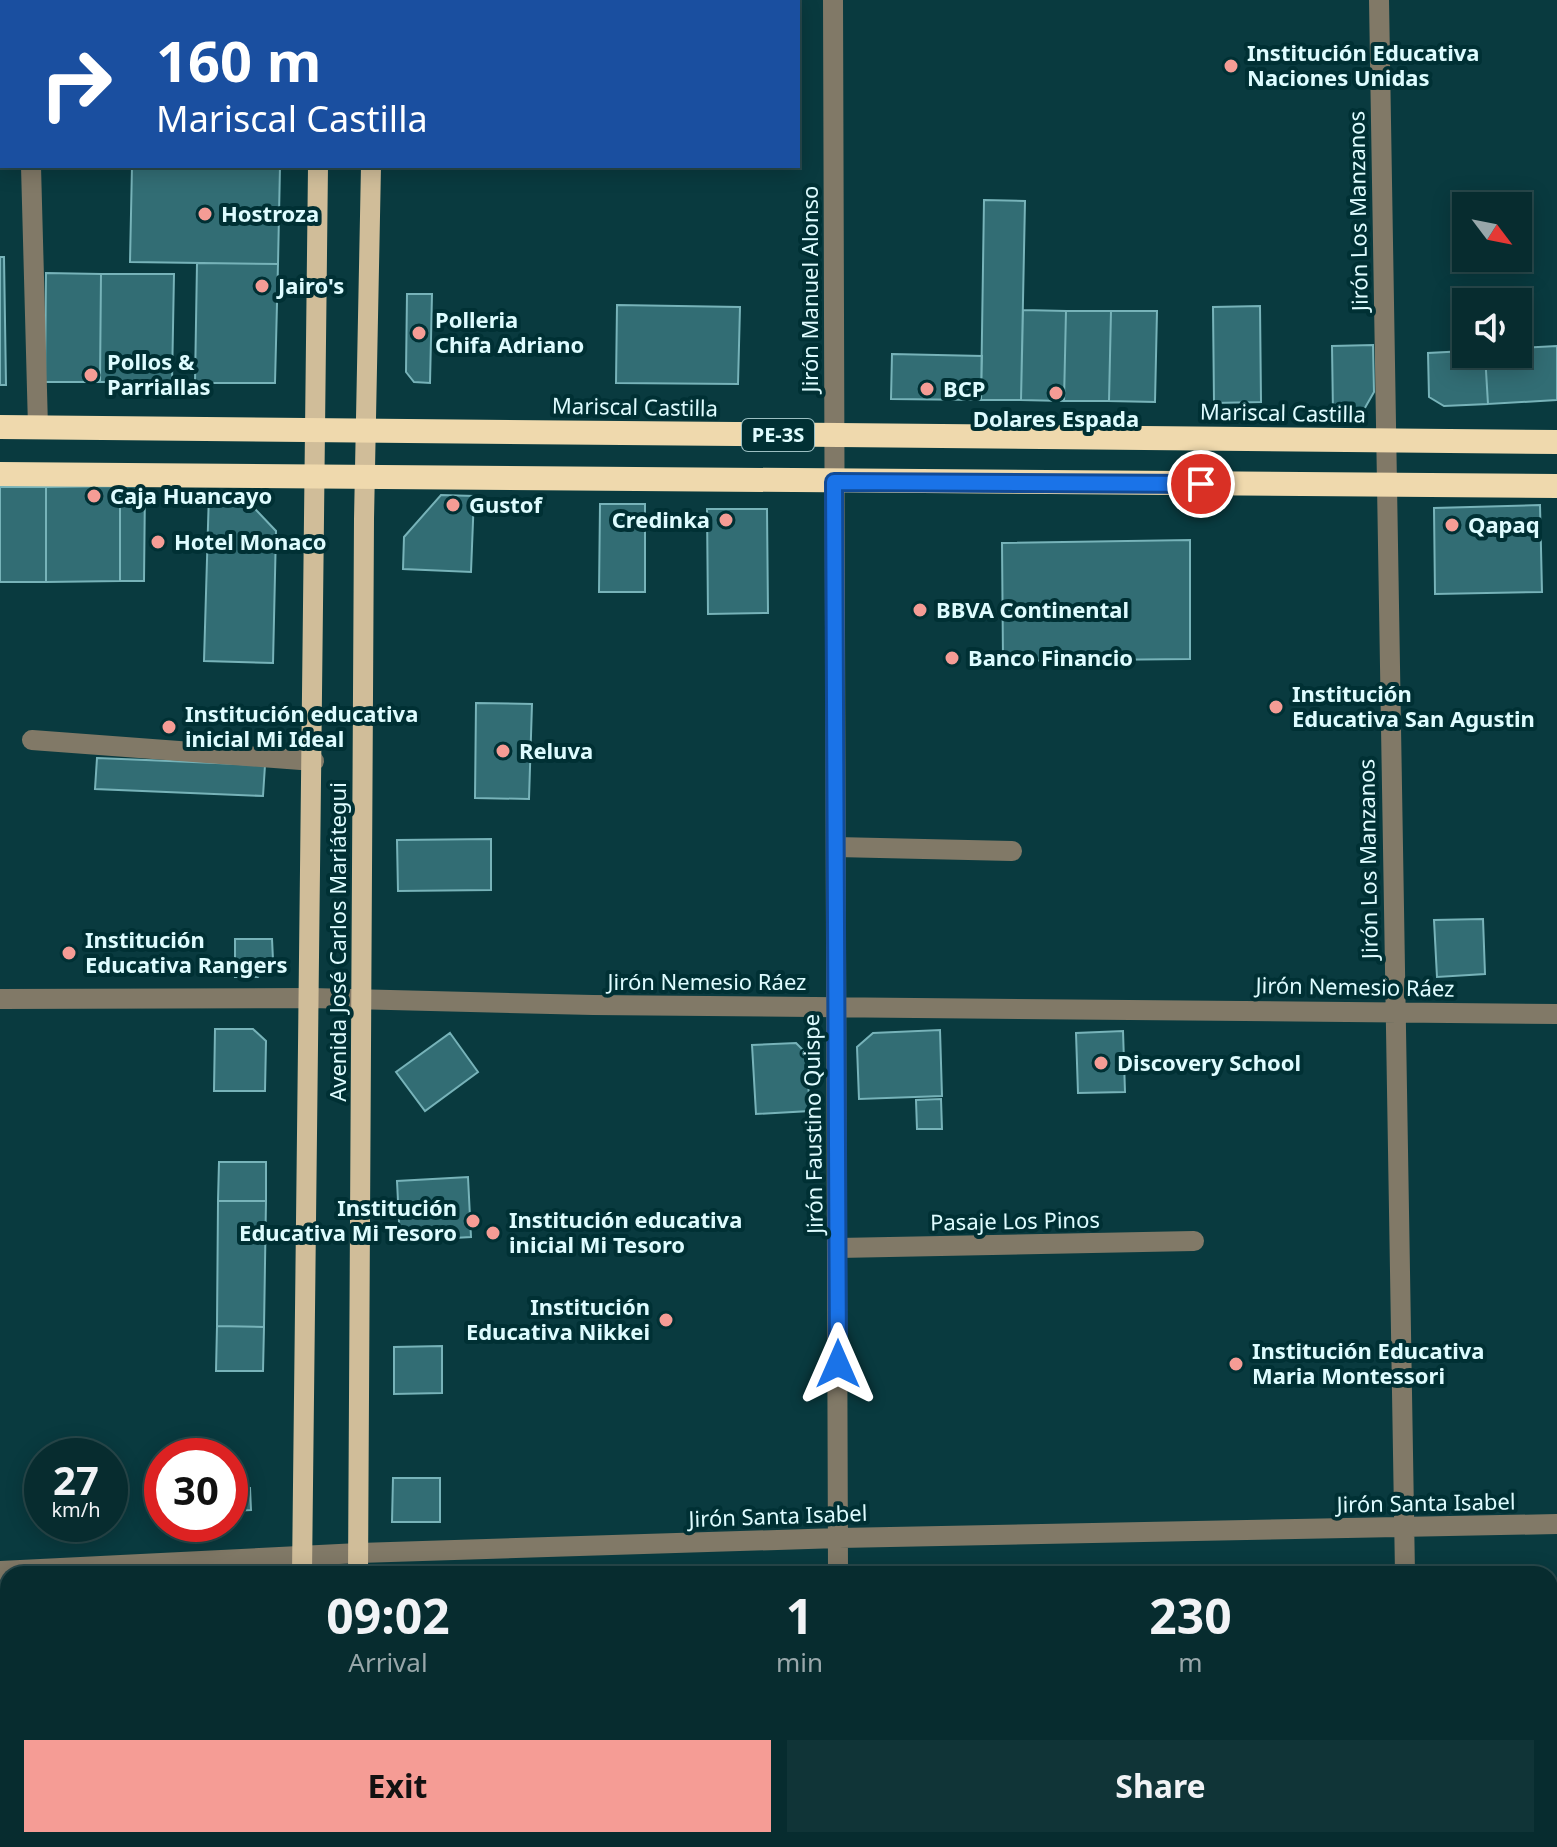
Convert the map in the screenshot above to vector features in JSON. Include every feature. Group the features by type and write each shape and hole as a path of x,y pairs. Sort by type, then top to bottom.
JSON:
{"highway":[{"name":"Mariscal Castilla","path":"0,427 1557,442"},
{"name":"PE-3S","path":"0,474 1557,486"}],"main road":[{"name":"Avenida José Carlos Mariátegui","path":"302,1566 314,761 318,168"},
{"name":"Avenida José Carlos Mariátegui","path":"358,1566 371,168"}],"street":[{"name":"Jirón Manuel Alonso","path":"833,0 834,482"},
{"name":"Jirón Los Manzanos","path":"1379,0 1405,1566"},
{"path":"31,168 38,427"},
{"name":"Jirón Faustino Quispe","path":"834,482 838,1566"},
{"path":"32,740 314,761"},
{"path":"836,847 1012,851"},
{"name":"Jirón Nemesio Ráez","path":"0,999 311,998 1557,1014"},
{"name":"Pasaje Los Pinos","path":"838,1248 1194,1241"},
{"name":"Jirón Santa Isabel","path":"302,1566 359,1553 839,1538 1557,1524"}],"building":[{"name":"Hostroza","path":"132,168 280,168 278,264 130,262"},
{"path":"984,200 1025,201 1021,400 981,400"},
{"path":"0,257 4,257 6,385 0,385"},
{"path":"197,263 278,264 275,383 195,383"},
{"path":"46,273 101,274 100,382 45,382"},
{"path":"101,274 174,274 172,382 100,382"},
{"name":"Polleria Chifa Adriano","path":"407,294 432,294 430,383 414,382 406,372"},
{"path":"617,305 740,307 738,384 616,383"},
{"path":"1260,306 1261,402 1214,403 1213,307"},
{"path":"1023,310 1066,311 1064,401 1021,400"},
{"path":"1066,311 1111,311 1109,401 1064,401"},
{"path":"1111,311 1157,311 1155,402 1109,401"},
{"path":"1373,345 1374,392 1362,413 1333,414 1332,346"},
{"path":"1557,346 1557,400 1488,404 1486,368 1532,368 1532,347"},
{"path":"1452,352 1452,368 1486,368 1488,404 1444,406 1429,397 1428,353"},
{"path":"892,354 982,356 981,400 891,399"},
{"path":"120,486 145,486 144,581 120,581"},
{"path":"120,486 120,581 46,582 46,487"},
{"path":"0,487 46,487 46,582 0,582"},
{"path":"209,492 240,493 276,531 273,663 204,661"},
{"path":"441,495 474,496 471,572 403,569 404,537"},
{"path":"600,504 645,504 645,592 599,592"},
{"path":"1540,505 1542,592 1435,594 1434,508"},
{"path":"707,509 767,509 768,613 708,614"},
{"path":"1190,540 1190,659 1003,661 1002,543"},
{"name":"Reluva","path":"476,703 532,704 529,799 475,798"},
{"path":"97,758 265,765 263,796 95,789"},
{"path":"491,839 491,890 398,891 397,840"},
{"path":"1483,919 1485,974 1437,977 1434,920"},
{"path":"235,939 272,939 273,960 258,977 235,977"},
{"path":"215,1029 253,1029 266,1041 265,1091 214,1091"},
{"path":"940,1030 942,1096 859,1099 857,1047 873,1033"},
{"name":"Discovery School","path":"1123,1031 1125,1092 1078,1093 1076,1033"},
{"path":"450,1033 478,1072 425,1111 396,1072"},
{"path":"796,1043 806,1053 810,1111 756,1114 752,1045"},
{"path":"941,1099 942,1129 917,1129 916,1100"},
{"path":"219,1162 266,1162 266,1201 218,1201"},
{"path":"468,1177 471,1237 400,1241 397,1181"},
{"path":"218,1201 266,1201 264,1327 217,1326"},
{"path":"217,1326 264,1327 263,1371 216,1371"},
{"path":"442,1346 442,1393 394,1394 394,1347"},
{"path":"393,1478 440,1478 440,1522 392,1522"},
{"path":"250,1488 251,1510 248,1510"}],"place":[{"name":"Institución Educativa Naciones Unidas","path":"1231,66"},
{"name":"Hostroza","path":"205,214"},
{"name":"Jairo's","path":"262,286"},
{"name":"Polleria Chifa Adriano","path":"419,333"},
{"name":"Pollos & Parriallas","path":"91,375"},
{"name":"BCP","path":"927,389"},
{"name":"Dolares Espada","path":"1056,393"},
{"name":"Caja Huancayo","path":"94,496"},
{"name":"Gustof","path":"453,505"},
{"name":"Credinka","path":"726,520"},
{"name":"Qapaq","path":"1452,525"},
{"name":"Hotel Monaco","path":"158,542"},
{"name":"BBVA Continental","path":"920,610"},
{"name":"Banco Financio","path":"952,658"},
{"name":"Institución Educativa San Agustin","path":"1276,707"},
{"name":"Institución educativa inicial Mi Ideal","path":"169,727"},
{"name":"Reluva","path":"503,751"},
{"name":"Institución Educativa Rangers","path":"69,953"},
{"name":"Discovery School","path":"1101,1063"},
{"name":"Institución Educativa Mi Tesoro","path":"473,1221"},
{"name":"Institución educativa inicial Mi Tesoro","path":"493,1233"},
{"name":"Institución Educativa Nikkei","path":"666,1320"},
{"name":"Institución Educativa Maria Montessori","path":"1236,1364"}],"route":[{"path":"838,1364 834,482 1201,484"}]}
